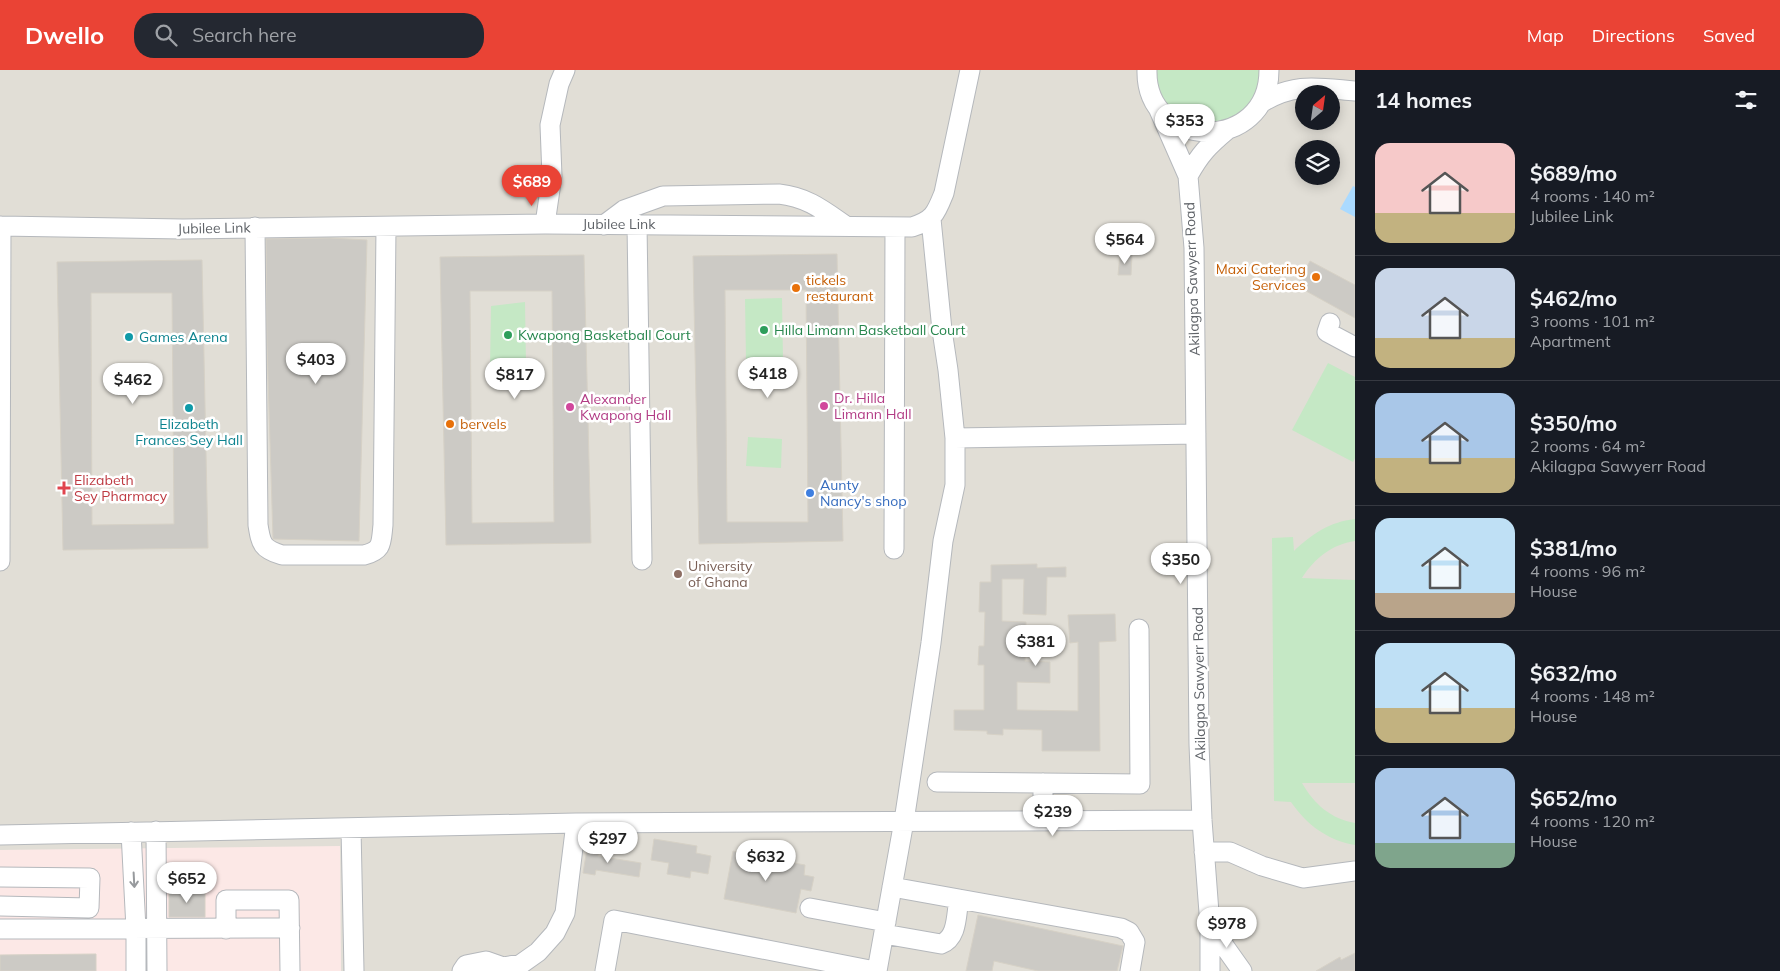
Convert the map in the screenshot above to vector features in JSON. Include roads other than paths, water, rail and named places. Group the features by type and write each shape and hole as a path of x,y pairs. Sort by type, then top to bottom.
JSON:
{"street":[{"path":"545,224 552,176 550,125 559,84 565,70"},
{"path":"605,971 614,920 876,971 904,821 943,541 955,485 955,438 931,219 938,210 944,193 970,70"},
{"path":"1188,176 1199,156 1208,146 1228,130 1241,124 1261,103 1266,91 1269,70"},
{"path":"1275,70 1284,77 1302,85"},
{"name":"Akilagpa Sawyerr Road","path":"1144,72 1151,96 1188,176 1194,248 1199,744 1202,820 1210,926 1210,971"},
{"path":"1261,103 1277,93 1295,90"},
{"path":"1340,90 1355,91"},
{"path":"1159,110 1176,124 1192,131 1210,133 1228,130"},
{"path":"604,225 624,210 663,196 779,194 806,200 846,226"},
{"name":"Jubilee Link","path":"0,226 183,229 545,224 912,227 931,219"},
{"path":"637,224 642,560"},
{"path":"0,226 0,561"},
{"path":"255,227 258,525 261,543 269,551 282,555 364,555 376,552 381,544 383,525 386,227"},
{"path":"894,549 895,227"},
{"path":"1330,323 1326,332 1355,348"},
{"path":"955,438 1196,434"},
{"path":"937,782 1140,784 1138,629"},
{"path":"1043,783 1043,820"},
{"path":"0,835 576,823 1202,820"},
{"path":"462,971 466,965 486,962 503,967 521,964 538,952 556,934 565,913 576,823"},
{"path":"351,828 354,971"},
{"path":"156,831 157,971"},
{"path":"131,832 136,929 136,971"},
{"path":"1204,852 1230,852 1262,866 1303,878 1355,871"},
{"path":"0,877 90,878 90,908 0,906"},
{"path":"892,886 1121,928 1129,932 1135,942 1130,971"},
{"path":"810,908 941,944 948,942 953,935 959,899"},
{"path":"226,929 226,900 289,900 290,971"},
{"path":"1210,926 1242,971"},
{"path":"0,930 290,928"},
{"path":"538,952 538,971"}],"water":[{"path":"1353,186 1355,187 1355,217 1340,209"}],"place":[{"name":"Maxi Catering Services","path":"1316,277"},
{"name":"tickels restaurant","path":"796,288"},
{"name":"Hilla Limann Basketball Court","path":"764,330"},
{"name":"Kwapong Basketball Court","path":"508,335"},
{"name":"Games Arena","path":"129,337"},
{"name":"Dr. Hilla Limann Hall","path":"824,406"},
{"name":"Alexander Kwapong Hall","path":"570,407"},
{"name":"Elizabeth Frances Sey Hall","path":"189,408"},
{"name":"bervels","path":"450,424"},
{"name":"Elizabeth Sey Pharmacy","path":"64,488"},
{"name":"Aunty Nancy's shop","path":"810,493"},
{"name":"University of Ghana","path":"678,574"}]}
